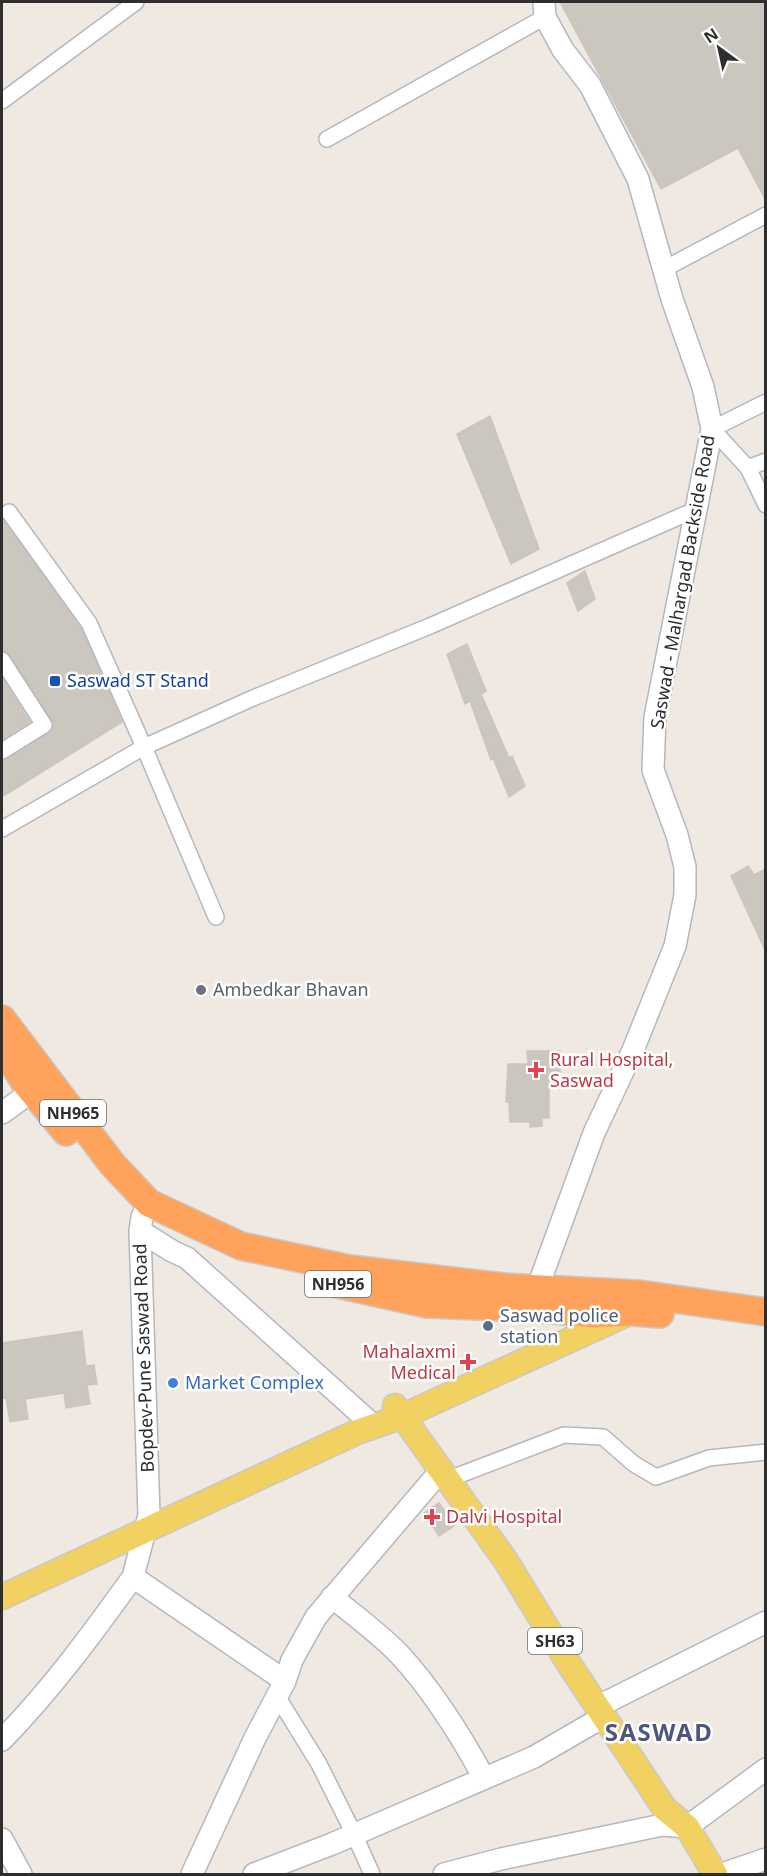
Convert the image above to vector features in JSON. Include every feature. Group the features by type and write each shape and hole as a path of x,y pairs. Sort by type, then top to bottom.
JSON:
{"highway":[{"name":"NH965","path":"2,1019 36,1080 113,1165 144,1217 241,1246"},
{"path":"2,1046 36,1080"},
{"name":"NH956","path":"144,1217 232,1261 427,1304 533,1298 643,1301 765,1312"},
{"name":"NH956","path":"241,1246 350,1269 504,1287 533,1298 595,1314 643,1301 665,1314 765,1329"}],"main road":[{"path":"2,1597 214,1486 361,1424 399,1411 643,1301"},
{"path":"399,1411 595,1314"},
{"name":"SH63","path":"399,1411 506,1561 600,1712 665,1809 687,1827 715,1875"},
{"path":"2,1580 148,1522"}],"street":[{"path":"2,101 136,2"},
{"path":"327,139 545,9"},
{"name":"Saswad - Malhargad Backside Road","path":"533,1298 594,1133 633,1050 675,946 685,895 685,867 677,834 653,770 655,717 712,429 703,387 672,299 638,179 590,85 563,50 545,9"},
{"path":"664,269 765,215"},
{"path":"765,402 712,429 748,468 765,506"},
{"path":"748,468 765,461"},
{"path":"2,829 144,747 253,698 430,626 697,509"},
{"path":"9,512 88,623 144,747 216,917"},
{"path":"2,660 44,725 2,751"},
{"path":"2,1096 36,1080"},
{"path":"2,1113 36,1080"},
{"path":"144,1217 171,1251 187,1258 217,1293 361,1424"},
{"name":"Bopdev-Pune Saswad Road","path":"2,1740 39,1701 133,1577 148,1522 144,1217"},
{"path":"192,1875 255,1738 281,1688 292,1660 316,1617 445,1474 564,1435 603,1437 634,1464 656,1477 709,1458 765,1452"},
{"path":"133,1577 281,1688 372,1875"},
{"path":"332,1598 399,1653 428,1687 457,1728 484,1778"},
{"path":"254,1875 534,1756 600,1712 765,1622"},
{"path":"444,1875 501,1859 662,1825 687,1827 765,1770"},
{"path":"2,1839 21,1875"},
{"path":"722,1875 765,1859"}],"building":[{"path":"560,2 765,2 765,199 738,148 661,189"},
{"path":"490,416 539,549 511,564 457,434"},
{"name":"Saswad ST Stand","path":"2,518 81,628 122,722 2,797 2,761 49,733 54,725 10,655 2,650"},
{"path":"585,571 595,599 578,611 567,583"},
{"path":"467,644 486,691 481,694 509,758 512,756 525,786 509,797 493,758 491,760 470,701 465,704 447,654"},
{"path":"2,677 30,722 2,740"},
{"path":"748,866 754,875 765,869 765,950 731,876"},
{"path":"527,1051 560,1051 560,1075 549,1075 549,1118 542,1118 542,1126 530,1127 530,1122 510,1122 509,1102 506,1102 508,1064 528,1064"},
{"path":"82,1331 86,1366 94,1365 97,1384 87,1385 90,1404 66,1408 64,1393 25,1399 28,1419 10,1422 6,1398 2,1399 2,1343"},
{"path":"439,1503 455,1525 439,1536 424,1513"}],"place":[{"name":"Saswad ST Stand","path":"55,681"},
{"name":"Ambedkar Bhavan","path":"201,990"},
{"name":"Rural Hospital, Saswad","path":"536,1070"},
{"name":"Saswad police station","path":"488,1326"},
{"name":"Mahalaxmi Medical","path":"468,1362"},
{"name":"Market Complex","path":"173,1383"},
{"name":"Dalvi Hospital","path":"432,1517"}],"district":[{"name":"SASWAD","path":"659,1733"}]}
